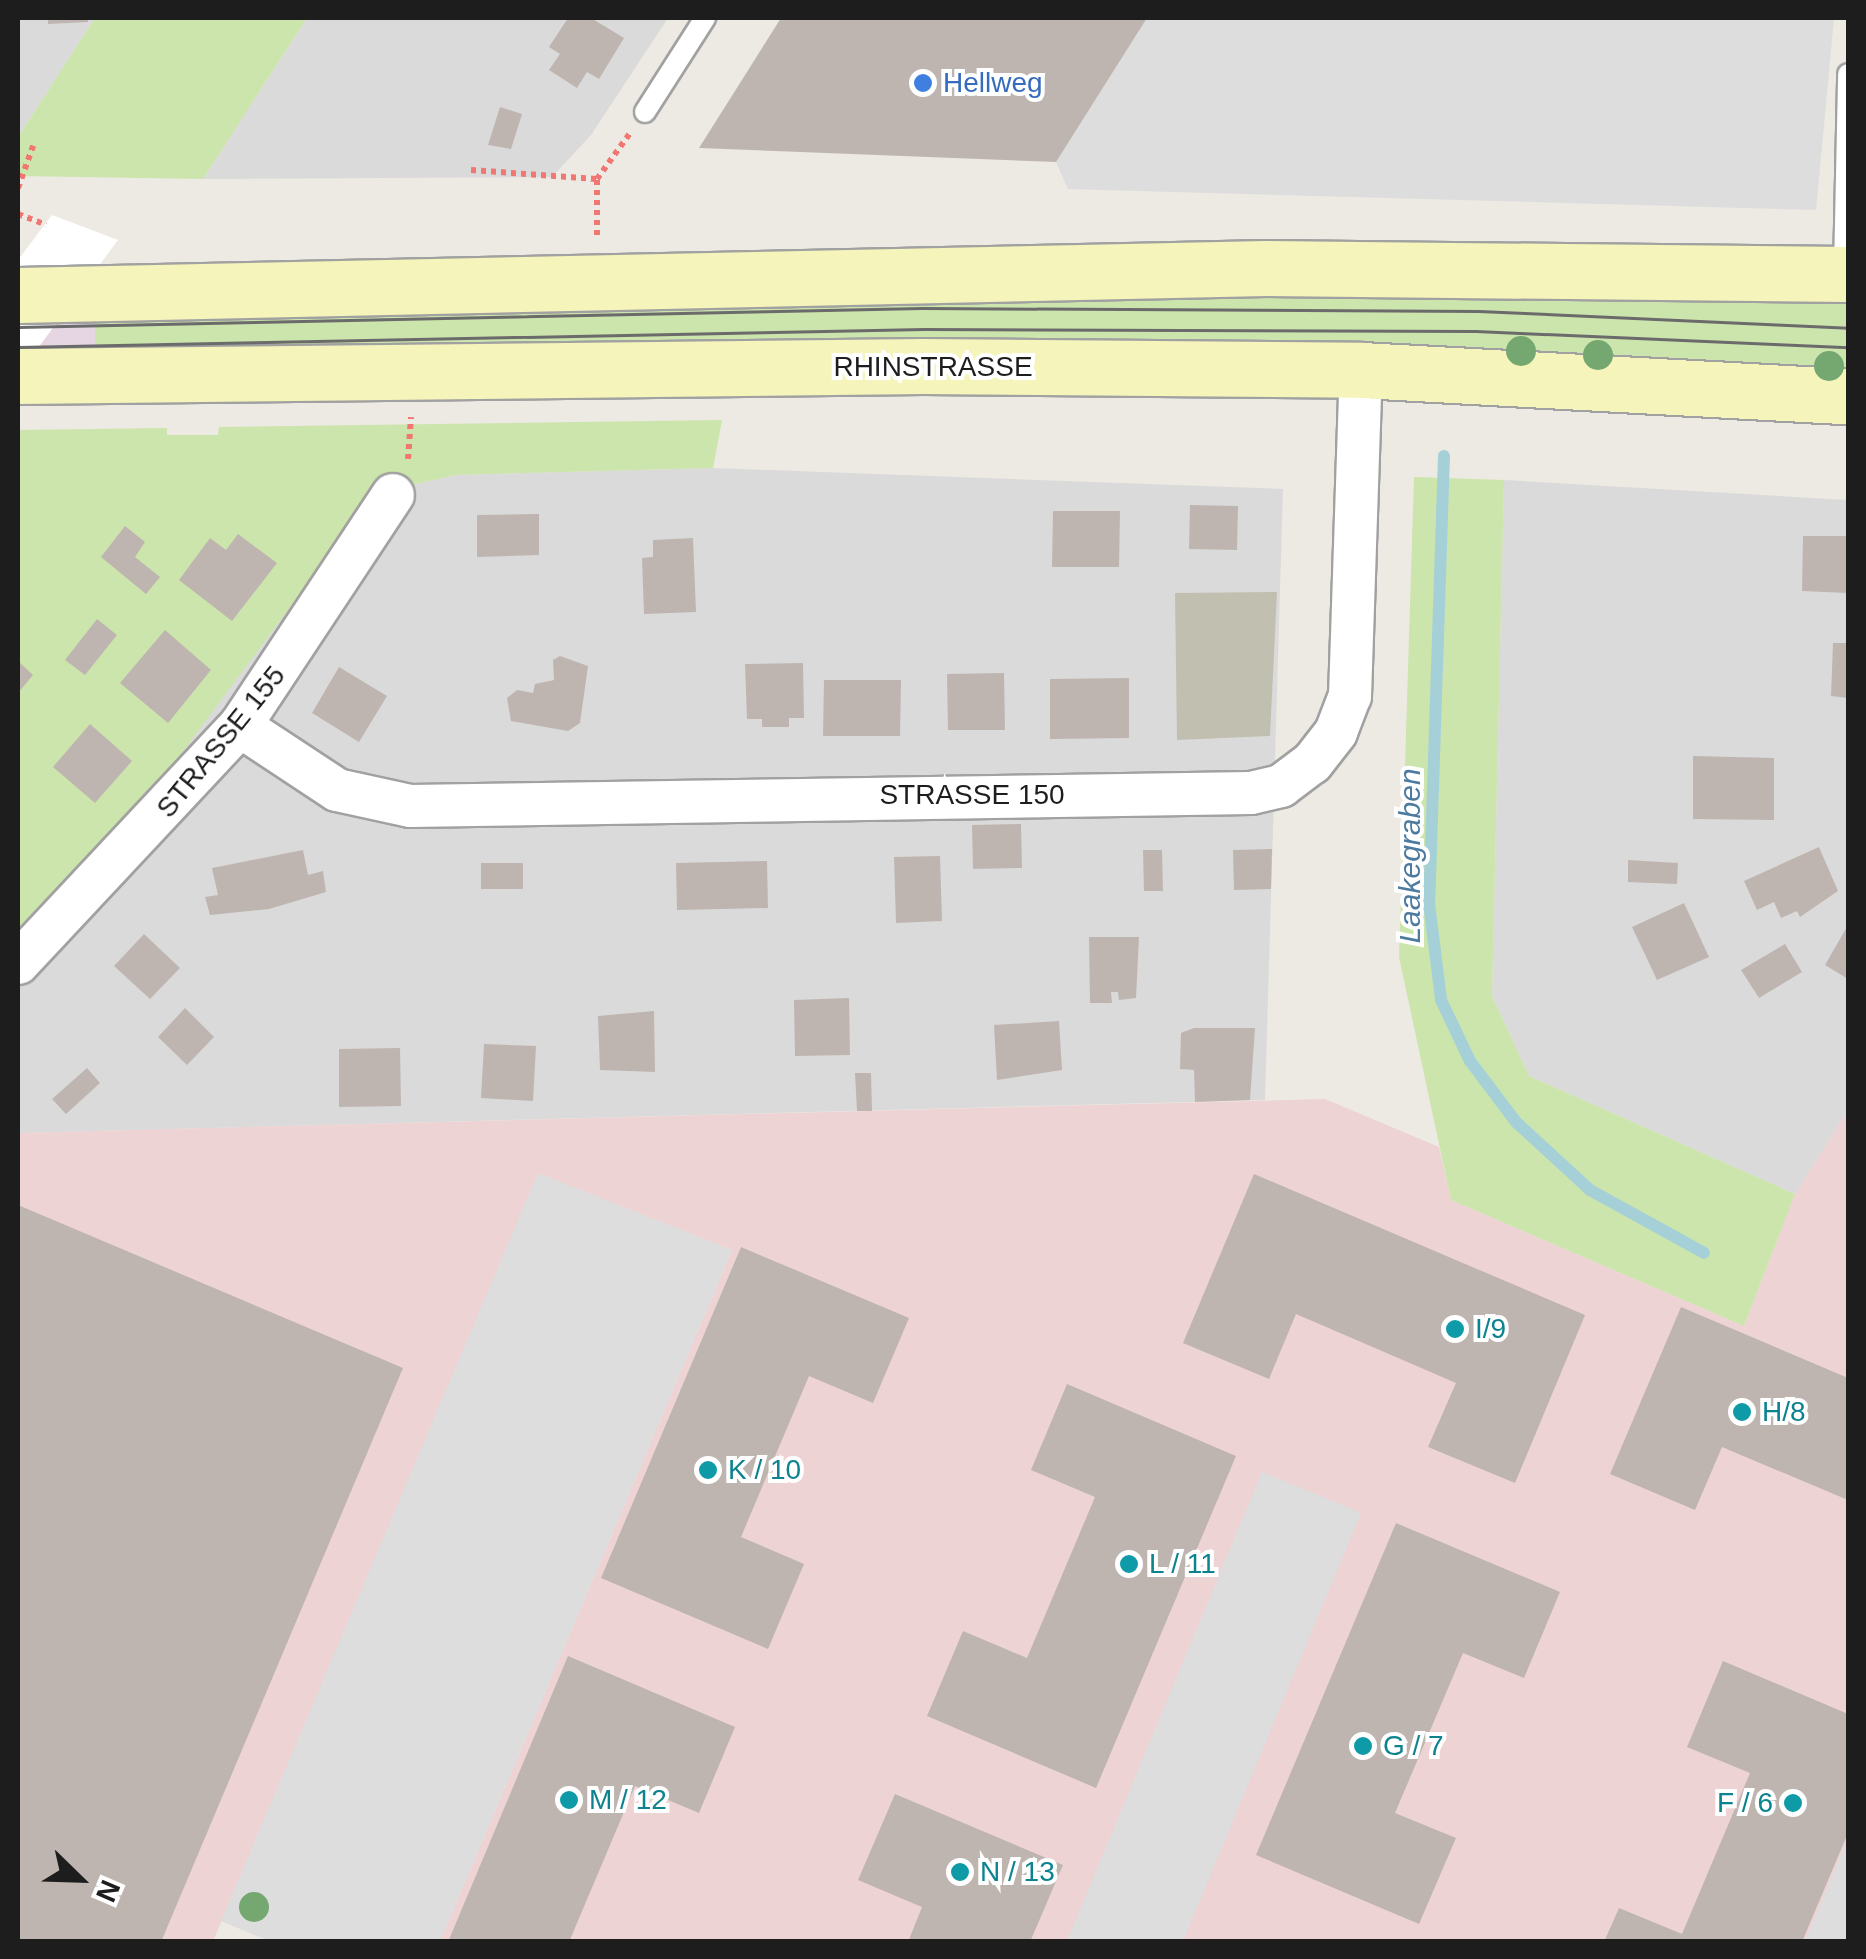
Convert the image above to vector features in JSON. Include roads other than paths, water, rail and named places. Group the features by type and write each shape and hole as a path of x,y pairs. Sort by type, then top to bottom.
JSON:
{"main road":[{"path":"18,294 1266,268 1846,274"},
{"name":"RHINSTRASSE","path":"18,376 923,366 1362,370 1848,396"}],"street":[{"name":"STRASSE 150","path":"240,726 337,790 410,806 1252,793 1281,786 1312,763 1336,732 1350,696 1362,370"},
{"name":"STRASSE 155","path":"18,963 240,726 320,615 400,482"}],"lane":[{"path":"645,112 705,18"},
{"path":"1846,274 1848,74"}],"waterway":[{"name":"Laakegraben","path":"1444,456 1429,903 1441,1000 1470,1061 1516,1122 1590,1190 1704,1253"}],"tram line":[{"path":"18,327 922,308 1479,311 1848,328"},
{"path":"18,347 924,329 1476,331 1848,347"}],"place":[{"name":"Hellweg","path":"923,83"},
{"name":"I/9","path":"1455,1329"},
{"name":"H/8","path":"1742,1412"},
{"name":"K / 10","path":"708,1470"},
{"name":"L / 11","path":"1129,1564"},
{"name":"G / 7","path":"1363,1746"},
{"name":"M / 12","path":"569,1800"},
{"name":"F / 6","path":"1793,1803"},
{"name":"N / 13","path":"960,1872"}]}
